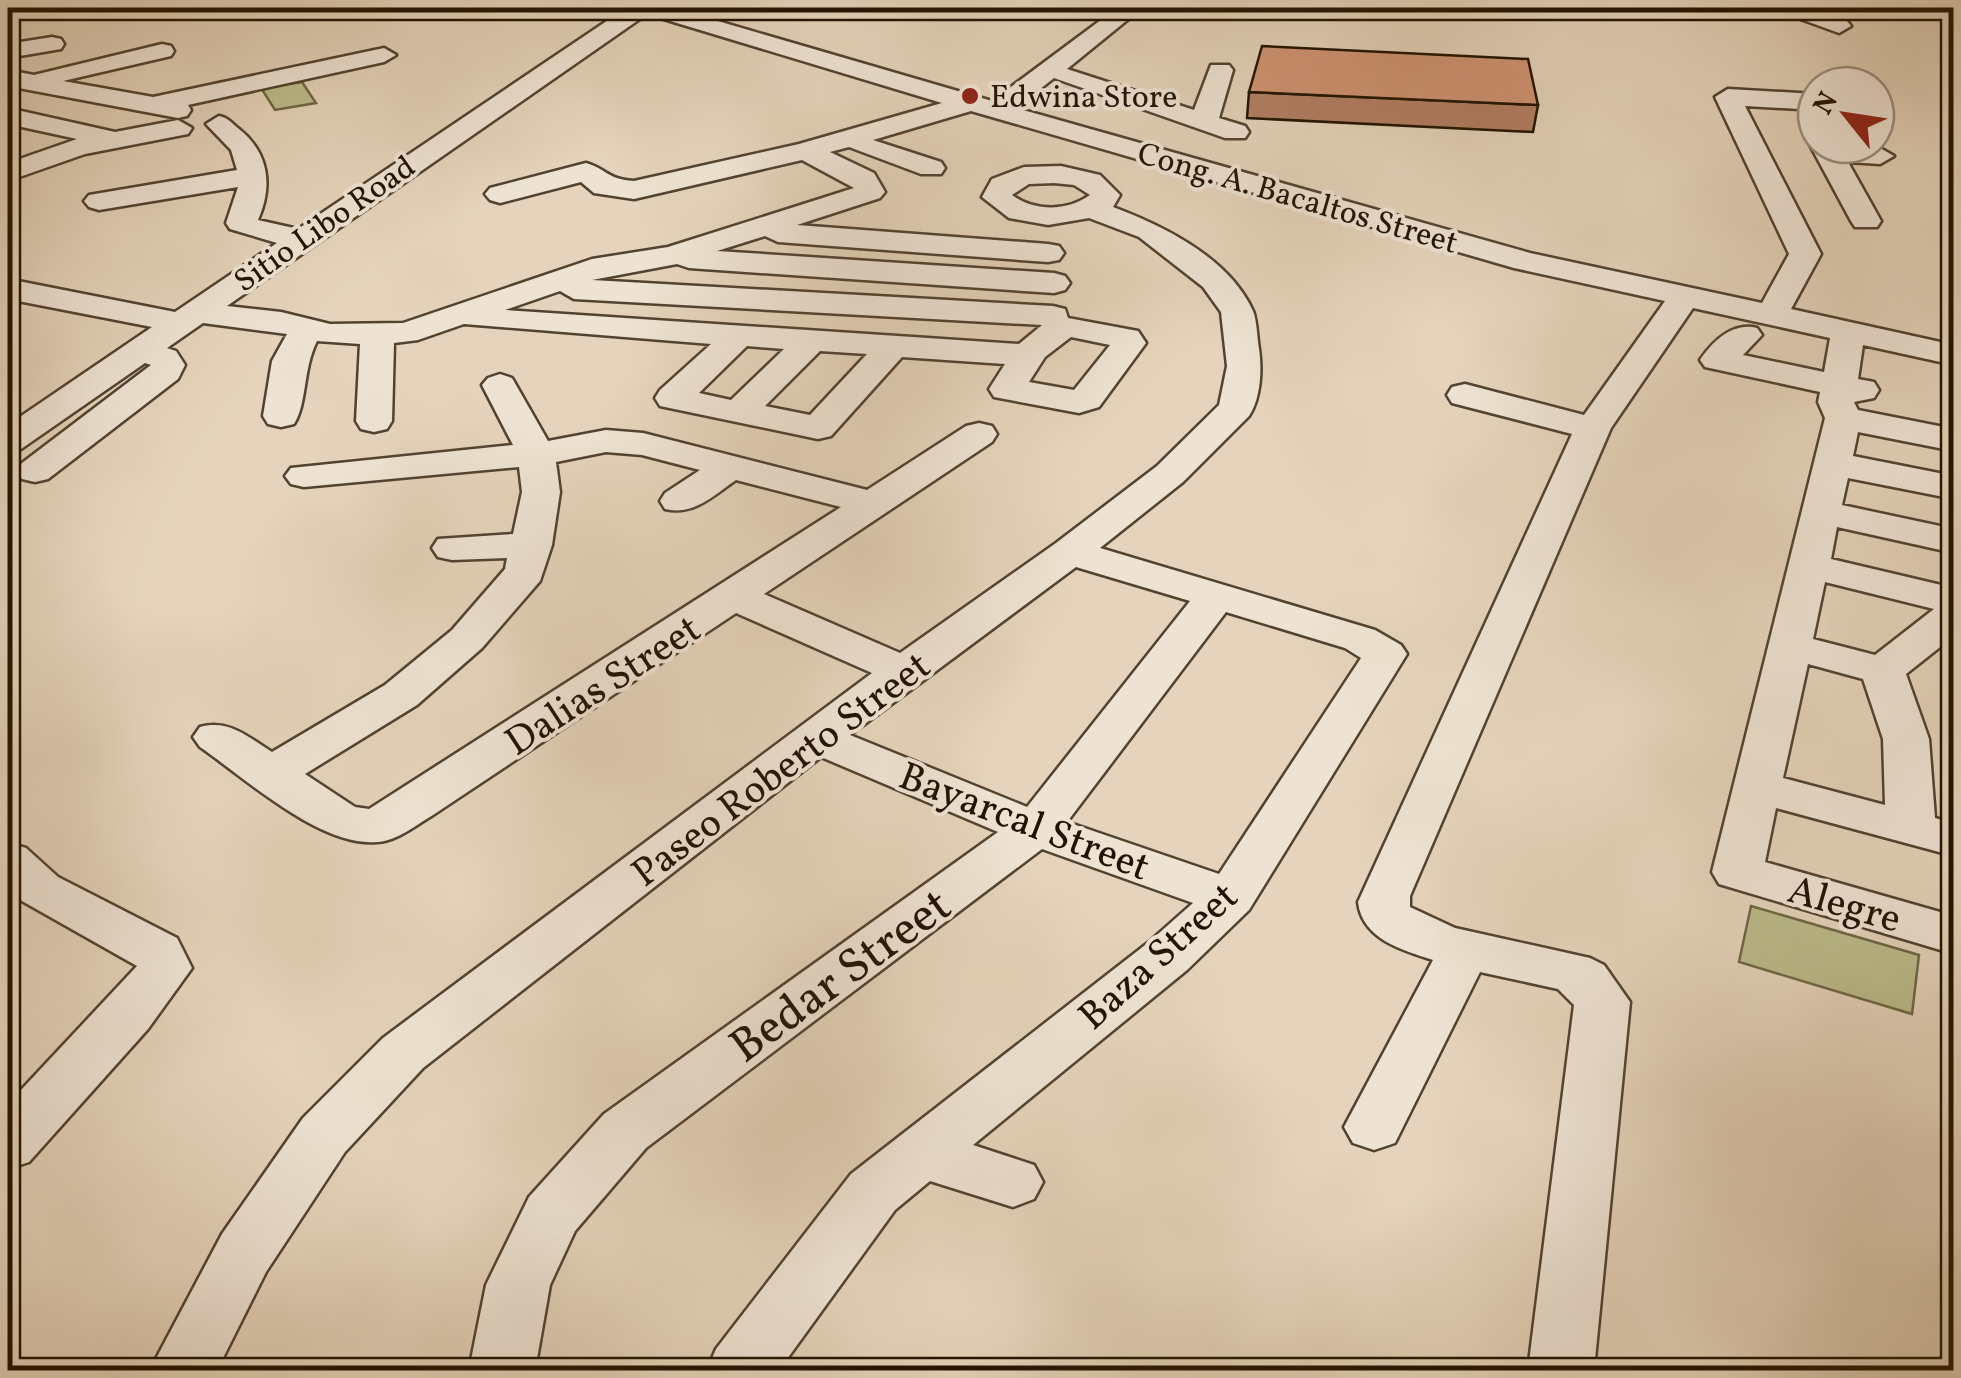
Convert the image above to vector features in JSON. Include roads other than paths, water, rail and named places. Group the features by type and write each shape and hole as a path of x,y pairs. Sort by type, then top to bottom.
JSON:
{"street":[{"name":"Sitio Libo Road","path":"8,440 641,8"},
{"name":"Cong. A. Bacaltos Street","path":"650,8 1526,261 1685,296 1758,325 1861,335 1954,355"},
{"path":"862,145 898,157 939,149 1001,112 1132,8"},
{"path":"1792,8 1838,26"},
{"path":"1936,8 1954,13"},
{"path":"8,52 52,44"},
{"path":"149,106 384,55"},
{"path":"15,80 166,63 86,94"},
{"path":"334,65 358,96"},
{"path":"1135,99 1147,67"},
{"path":"1204,122 1220,70"},
{"path":"1065,76 1236,132"},
{"path":"15,80 149,106 199,122 249,162"},
{"path":"500,194 586,172 604,187 634,190 1104,89"},
{"path":"1796,120 1728,98 1806,254 1758,325 1717,360 1848,398 1954,440"},
{"path":"8,116 122,140"},
{"path":"16,164 199,122"},
{"path":"8,289 190,318 377,335 406,333 603,266 672,256 870,192 870,185 856,174 805,151"},
{"name":"Paseo Roberto Street","path":"183,1370 244,1254 324,1135 403,1053 820,740 904,671 1070,552 1170,474 1236,408 1244,366 1237,312 1214,280 1088,190 1135,151"},
{"path":"249,162 250,212 242,223 247,228 304,236"},
{"path":"101,187 249,162"},
{"path":"1786,215 1866,221 1836,165"},
{"path":"1844,182 1891,184"},
{"path":"672,256 1054,310 1072,327 1126,338 1129,343 1086,399 1079,402 1007,389 1054,310 1054,253 753,231"},
{"path":"574,289 1054,310"},
{"path":"1561,1370 1602,1002 1585,979 1571,972 1465,949 1390,920 1383,910 1384,896 1594,428 1685,296"},
{"path":"454,317 1027,355"},
{"path":"281,416 289,361 306,328"},
{"path":"741,334 673,398 818,428 895,344"},
{"path":"374,421 377,335"},
{"path":"1861,335 1757,787 1932,834"},
{"path":"740,412 814,338"},
{"path":"35,471 166,372 164,358 141,351"},
{"path":"272,773 401,694 468,640 525,572 542,492 536,454 500,385"},
{"path":"1465,396 1594,428"},
{"name":"Dalias Street","path":"216,737 342,821 376,826 735,597 979,434"},
{"path":"304,476 536,454 606,441 643,444 876,504"},
{"path":"1833,462 1954,488"},
{"path":"679,501 732,466"},
{"path":"1821,512 1954,541"},
{"path":"452,548 532,545"},
{"name":"Baza Street","path":"740,1370 873,1192 1168,956 1231,896 1385,654 1360,638 1070,552"},
{"path":"1809,566 1954,601"},
{"name":"Bedar Street","path":"502,1370 518,1285 551,1215 626,1131 1036,829 1218,594"},
{"path":"735,597 904,671"},
{"path":"1882,670 1954,614"},
{"path":"1790,646 1882,670"},
{"path":"1882,670 1906,738 1932,834"},
{"name":"Bayarcal Street","path":"820,740 1036,829 1231,896"},
{"name":"Alegre","path":"1757,787 1737,872 1954,935"},
{"path":"8,1144 44,1099 146,996 165,968 158,950 18,887"},
{"path":"1374,1127 1465,949"},
{"path":"921,1154 1013,1182"}],"place":[{"name":"Edwina Store","path":"970,96"}]}
